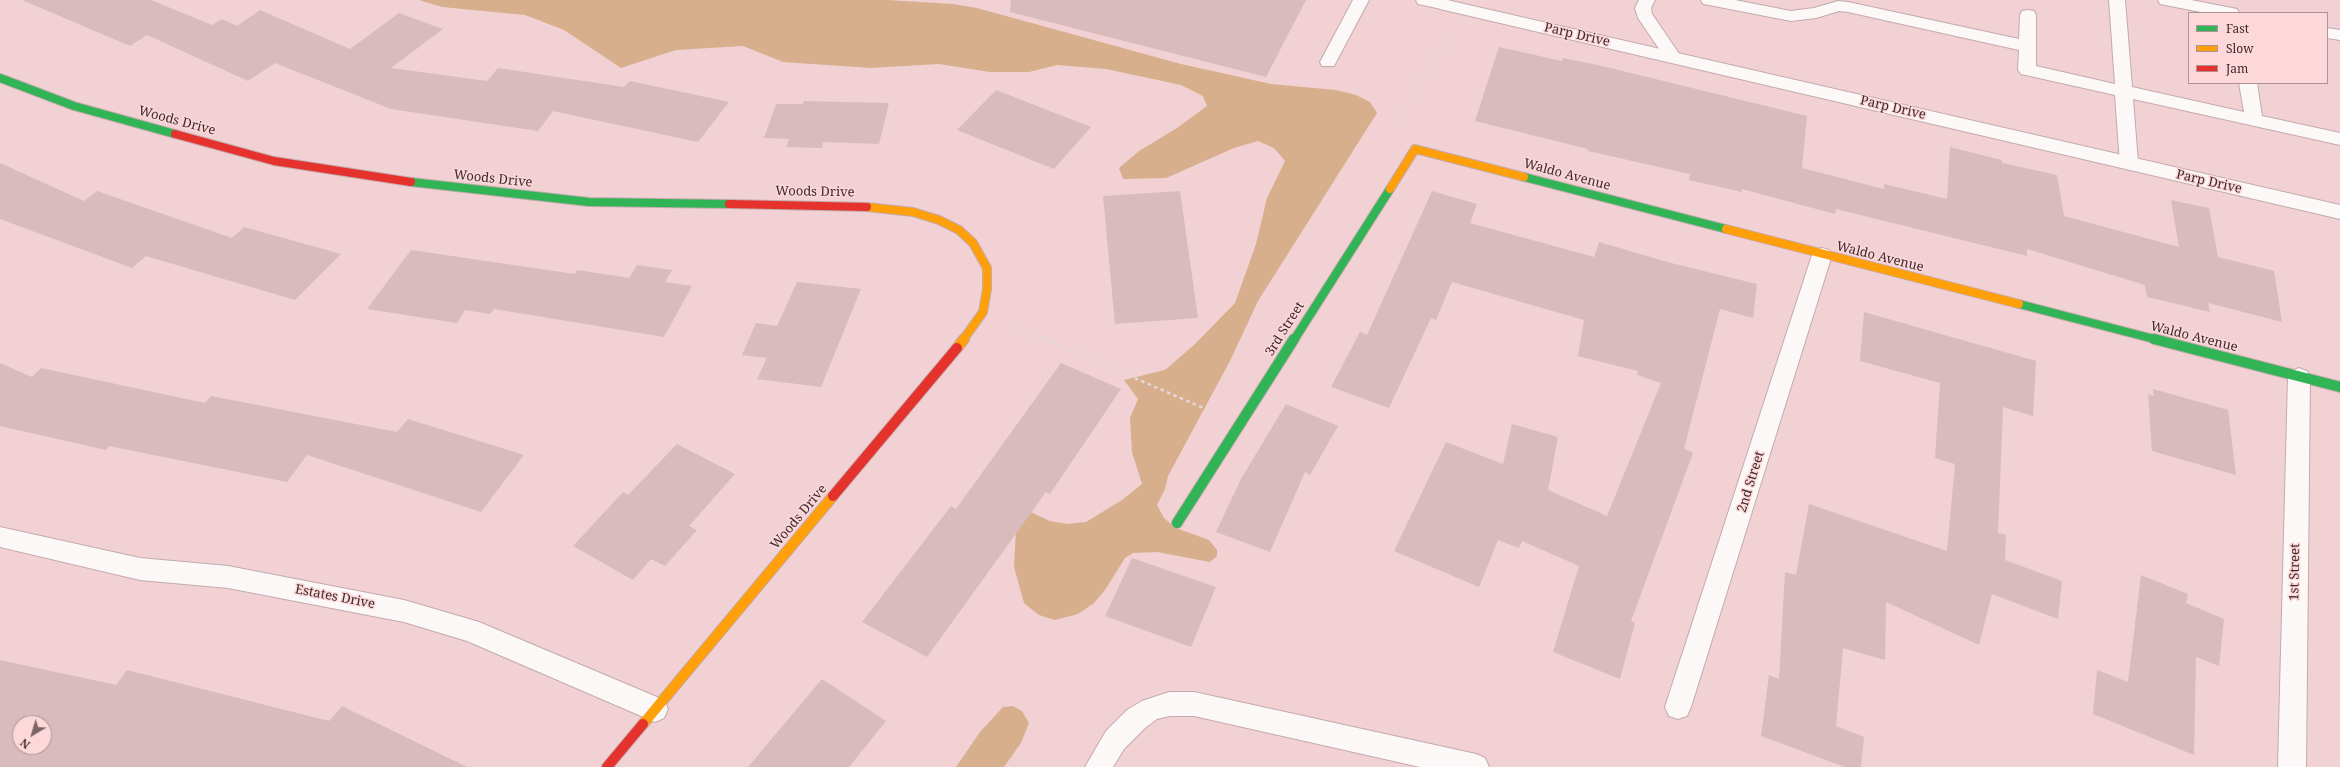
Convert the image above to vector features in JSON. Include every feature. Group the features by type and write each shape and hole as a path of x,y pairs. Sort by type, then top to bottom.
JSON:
{"street":[{"name":"Parp Drive","path":"1446,5 2340,212"},
{"name":"Woods Drive","path":"0,78 74,106 274,161 438,186 589,202 851,205 913,212 940,220 959,230 973,243 987,268 987,290 983,312 972,331 607,767"},
{"name":"Waldo Avenue","path":"1415,149 1822,255 2340,387"},
{"name":"3rd Street","path":"1177,523 1415,149"},
{"name":"2nd Street","path":"1678,707 1822,255"},
{"name":"1st Street","path":"2292,767 2299,377"},
{"name":"Estates Drive","path":"0,537 140,568 228,577 404,611 470,630 655,709"}],"lane":[{"path":"1328,62 1361,0"},
{"path":"1424,0 1446,5"},
{"path":"1647,0 1643,8 1644,14 1674,58"},
{"path":"1709,0 1792,16 1816,13 1838,6 1848,7 2027,46"},
{"path":"2117,0 2129,163"},
{"path":"2166,0 2226,12"},
{"path":"2028,15 2028,70 2340,140"},
{"path":"2328,32 2340,35"},
{"path":"2248,84 2254,121"},
{"path":"1098,767 1116,740 1136,719 1151,710 1169,704 1194,704 1476,767"}],"path":[{"path":"1392,128 1456,30"},
{"path":"983,312 1208,410 1212,403"}],"shaded area":[{"path":"419,0 887,0 953,4 977,8 1181,64 1271,84 1336,90 1356,95 1370,102 1377,113 1258,301 1230,361 1168,476 1165,489 1157,505 1164,518 1176,528 1209,540 1217,550 1217,556 1210,562 1157,552 1133,553 1125,558 1105,590 1094,603 1078,614 1055,620 1039,615 1024,603 1014,567 1016,530 1022,508 1050,521 1067,524 1086,522 1122,500 1142,484 1132,452 1130,418 1138,399 1124,380 1165,370 1195,344 1235,303 1256,244 1267,198 1285,161 1274,148 1258,141 1234,148 1166,178 1123,179 1119,168 1139,151 1177,128 1207,106 1203,96 1181,85 1106,69 1057,65 1029,72 990,72 939,64 870,68 783,62 743,46 676,50 621,68 564,30 525,15 442,7"},
{"path":"1013,706 1022,711 1029,723 1021,743 1004,767 956,767 980,732 1003,707"}],"building":[{"path":"22,0 151,0 212,25 222,19 237,26 260,10 350,49 399,13 443,29 391,68 487,81 498,68 624,87 630,81 729,102 698,142 553,111 538,131 391,109 275,63 248,81 147,35 130,46"},
{"path":"1011,0 1306,0 1266,77 1010,12"},
{"path":"1499,47 1562,61 1563,58 1602,66 1807,116 1802,168 1884,189 1884,184 1947,199 1950,147 2002,160 2002,163 2057,175 2064,216 2179,247 2171,200 2209,208 2218,257 2274,271 2282,322 2208,303 2210,312 2147,297 2145,285 2027,249 2027,256 1836,209 1835,214 1742,189 1742,192 1689,180 1690,174 1588,151 1588,149 1475,121"},
{"path":"996,90 1091,127 1054,169 957,130"},
{"path":"804,101 889,103 879,144 823,142 822,148 786,147 789,139 764,138 776,104 803,104"},
{"path":"0,163 84,201 97,191 232,238 244,227 341,254 295,300 146,256 132,268 0,219"},
{"path":"1180,191 1198,318 1115,324 1103,196"},
{"path":"1432,191 1477,204 1470,223 1594,257 1599,242 1671,263 1757,284 1753,318 1720,309 1684,449 1693,453 1631,621 1635,623 1620,679 1553,652 1579,566 1522,541 1519,548 1498,540 1479,587 1394,551 1446,442 1503,464 1512,424 1558,437 1548,490 1607,516 1661,383 1637,375 1638,371 1578,356 1584,320 1452,282 1436,320 1431,318 1389,408 1331,387 1360,332 1367,335"},
{"path":"411,250 575,274 577,270 629,278 637,265 672,270 665,282 692,286 664,337 494,309 490,314 465,310 457,323 367,309"},
{"path":"797,282 861,289 821,387 757,379 767,358 742,355 756,323 777,326"},
{"path":"1864,312 2036,361 2033,416 2003,407 1998,533 2006,535 2005,560 2062,581 2058,619 1992,594 1979,645 1886,602 1885,660 1843,648 1836,726 1864,737 1861,767 1845,767 1761,736 1769,675 1779,679 1785,572 1796,575 1809,504 1947,551 1955,464 1935,458 1940,383 1860,361"},
{"path":"0,363 32,377 41,368 205,403 211,396 397,432 408,419 524,455 481,512 307,455 287,482 109,446 106,450 0,426"},
{"path":"1061,363 1121,389 1050,494 1046,492 927,657 862,622 951,506 956,509"},
{"path":"2153,389 2228,410 2236,475 2152,451 2148,394 2154,396"},
{"path":"1286,404 1338,426 1310,475 1305,472 1270,552 1216,532 1241,479"},
{"path":"677,444 735,474 689,526 697,530 665,566 651,559 633,580 573,546 623,492 628,495"},
{"path":"1132,558 1216,587 1191,647 1105,616"},
{"path":"2141,575 2188,594 2186,603 2224,619 2219,666 2196,657 2194,755 2093,714 2097,670 2128,682"},
{"path":"0,660 116,685 127,670 329,721 342,706 467,767 0,767"},
{"path":"822,679 886,721 849,767 748,767"}],"traffic: fast":[{"path":"0,78 74,106 175,134"},
{"path":"1524,177 1726,229"},
{"path":"411,182 589,202 729,204"},
{"path":"1177,523 1390,189"},
{"path":"2019,304 2340,387"}],"traffic: slow":[{"path":"1390,189 1415,149 1524,177"},
{"path":"867,207 913,212 939,220 959,230 973,243 987,268 987,289 983,312 957,348"},
{"path":"1726,229 2019,304"},
{"path":"643,724 833,496"}],"traffic: jam":[{"path":"175,134 274,161 411,182"},
{"path":"729,204 867,207"},
{"path":"833,496 957,348"},
{"path":"607,767 643,724"}]}
